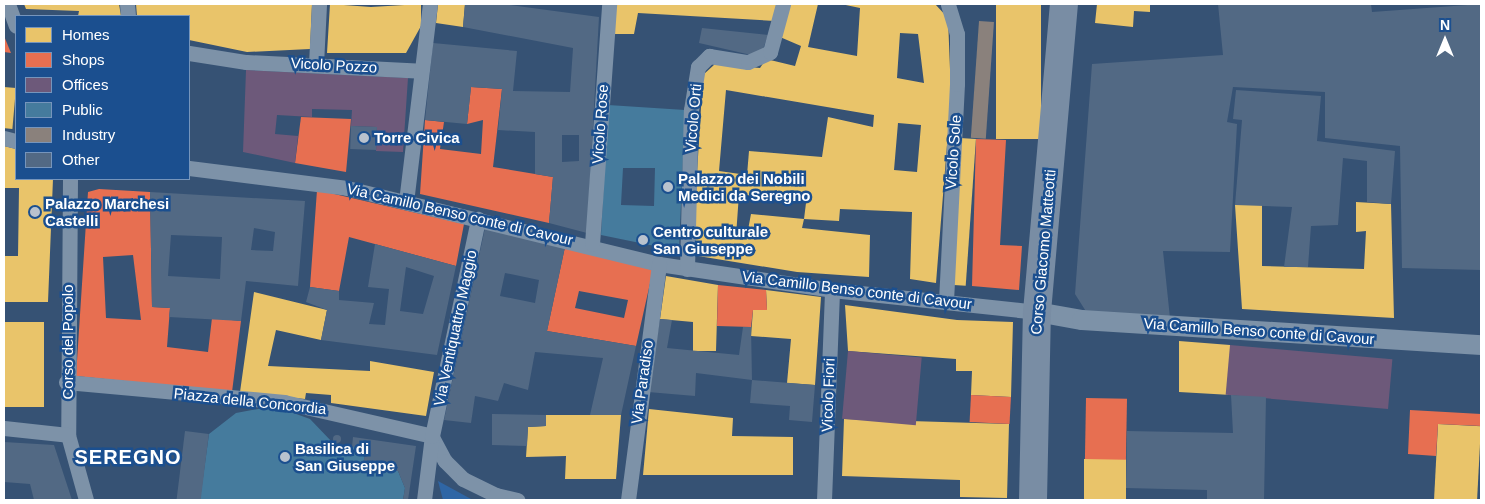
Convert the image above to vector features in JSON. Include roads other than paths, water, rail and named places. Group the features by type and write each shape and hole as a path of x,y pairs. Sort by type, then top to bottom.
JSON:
{"main road":[{"name":"Corso Giacomo Matteotti","path":"1033,500 1037,312 1064,4"}],"street":[{"path":"8,4 15,23"},
{"path":"316,64 319,4"},
{"path":"406,202 430,4"},
{"name":"Vicolo Rose","path":"592,244 609,4"},
{"name":"Vicolo Orti","path":"688,269 691,110 698,67 709,56 748,62 770,52 784,4"},
{"name":"Vicolo Sole","path":"946,301 957,84 957,34 948,4"},
{"name":"Vicolo Pozzo","path":"190,53 246,62 316,64 421,71"},
{"name":"Via Camillo Benso conte di Cavour","path":"190,168 242,172 406,202 592,244 659,264 832,290 946,301 1037,312 1082,320 1481,345"},
{"name":"Corso del Popolo","path":"72,180 66,382 68,435 86,500"},
{"name":"Via Ventiquattro Maggio","path":"424,500 432,436 478,219"},
{"name":"Via Paradiso","path":"628,500 659,264"},
{"name":"Vicolo Fiori","path":"824,500 832,290"},
{"name":"Piazza della Concordia","path":"66,382 284,402 432,436"},
{"path":"4,428 68,435"},
{"path":"432,436 445,461 463,479 496,496 517,500"}],"place":[{"name":"Torre Civica","path":"364,138"},
{"name":"Palazzo dei Nobili Medici da Seregno","path":"668,187"},
{"name":"Palazzo Marchesi Castelli","path":"35,212"},
{"name":"Centro culturale San Giuseppe","path":"643,240"},
{"name":"Basilica di San Giuseppe","path":"285,457"}],"district":[{"name":"SEREGNO","path":"128,457"}]}
